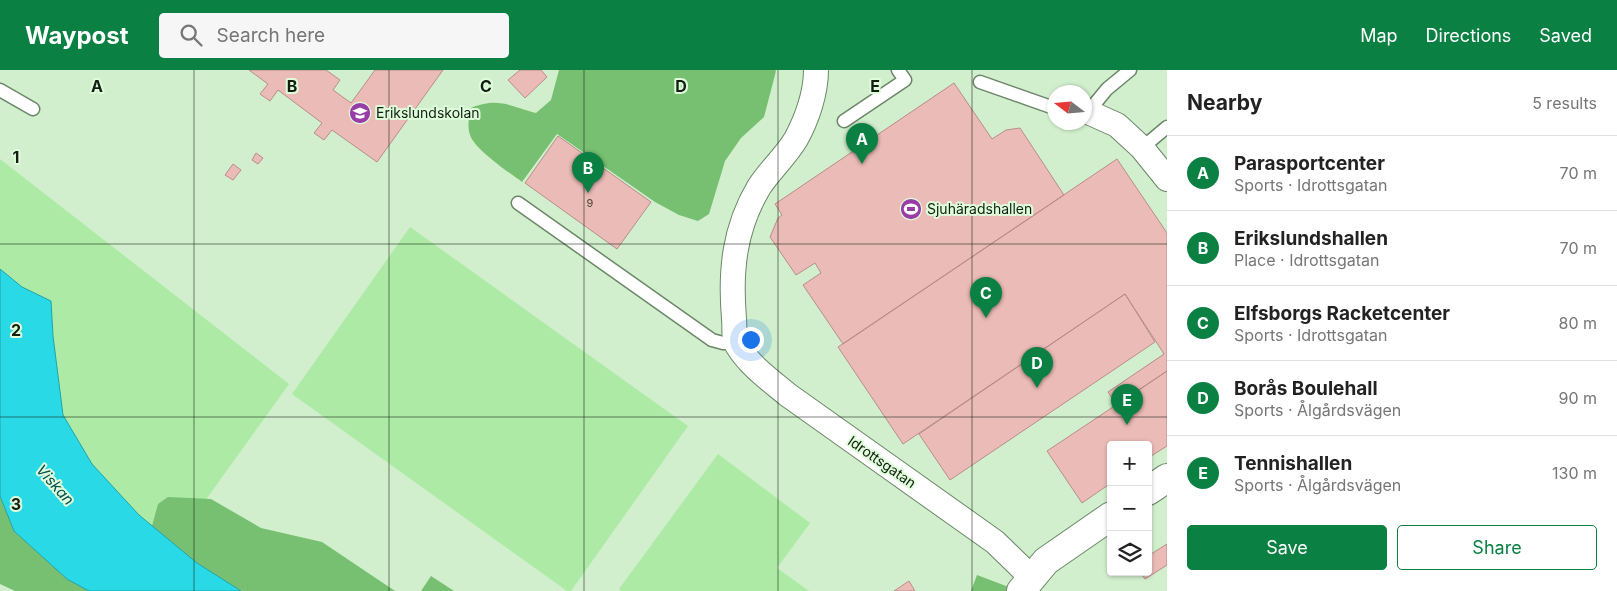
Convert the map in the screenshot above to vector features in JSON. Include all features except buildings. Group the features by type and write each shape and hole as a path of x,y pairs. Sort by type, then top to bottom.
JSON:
{"street":[{"path":"735,343 732,268 742,223 759,187 796,138 810,107 816,82 816,70"},
{"path":"1092,115 1117,125 1142,148 1167,179"},
{"name":"Idrottsgatan","path":"735,343 760,372 788,395 995,542 1026,584"},
{"path":"1152,488 1167,478"},
{"path":"1026,584 1046,561 1107,519"}],"lane":[{"path":"844,121 905,80 898,70"},
{"path":"1092,105 1107,89 1130,70"},
{"path":"980,82 1047,106"},
{"path":"0,90 33,109"},
{"path":"1142,148 1167,128"},
{"path":"518,203 712,340 723,343 735,343"}],"green space":[{"path":"559,70 776,71 764,117 741,138 725,161 709,214 698,221 679,215 655,202 557,134 522,182 493,161 473,141 469,132 471,108 489,103 497,103 511,105 536,113 551,100"},
{"path":"0,159 289,384 174,544 139,515 92,464 63,415 53,336 51,301 22,287 0,269"},
{"path":"410,227 688,426 571,591 567,591 292,394"},
{"path":"718,454 810,523 777,568 809,591 621,591 619,589"},
{"path":"0,496 14,531 67,579 89,591 15,591 0,584"},
{"path":"168,497 211,499 261,528 322,542 395,591 241,591 197,563 152,526 158,504"},
{"path":"977,575 1019,591 971,591"},
{"path":"431,576 454,591 421,591"}],"water":[{"name":"Viskan","path":"0,269 22,287 51,301 53,336 63,415 92,464 139,515 197,563 241,591 89,591 67,579 14,531 0,496"}],"place":[{"name":"Erikslundskolan","path":"360,113"},
{"name":"Parasportcenter","path":"862,164"},
{"name":"Erikslundshallen","path":"588,193"},
{"name":"Sjuhäradshallen","path":"911,209"},
{"name":"Elfsborgs Racketcenter","path":"986,318"},
{"name":"Borås Boulehall","path":"1037,388"},
{"name":"Tennishallen","path":"1127,425"}]}
